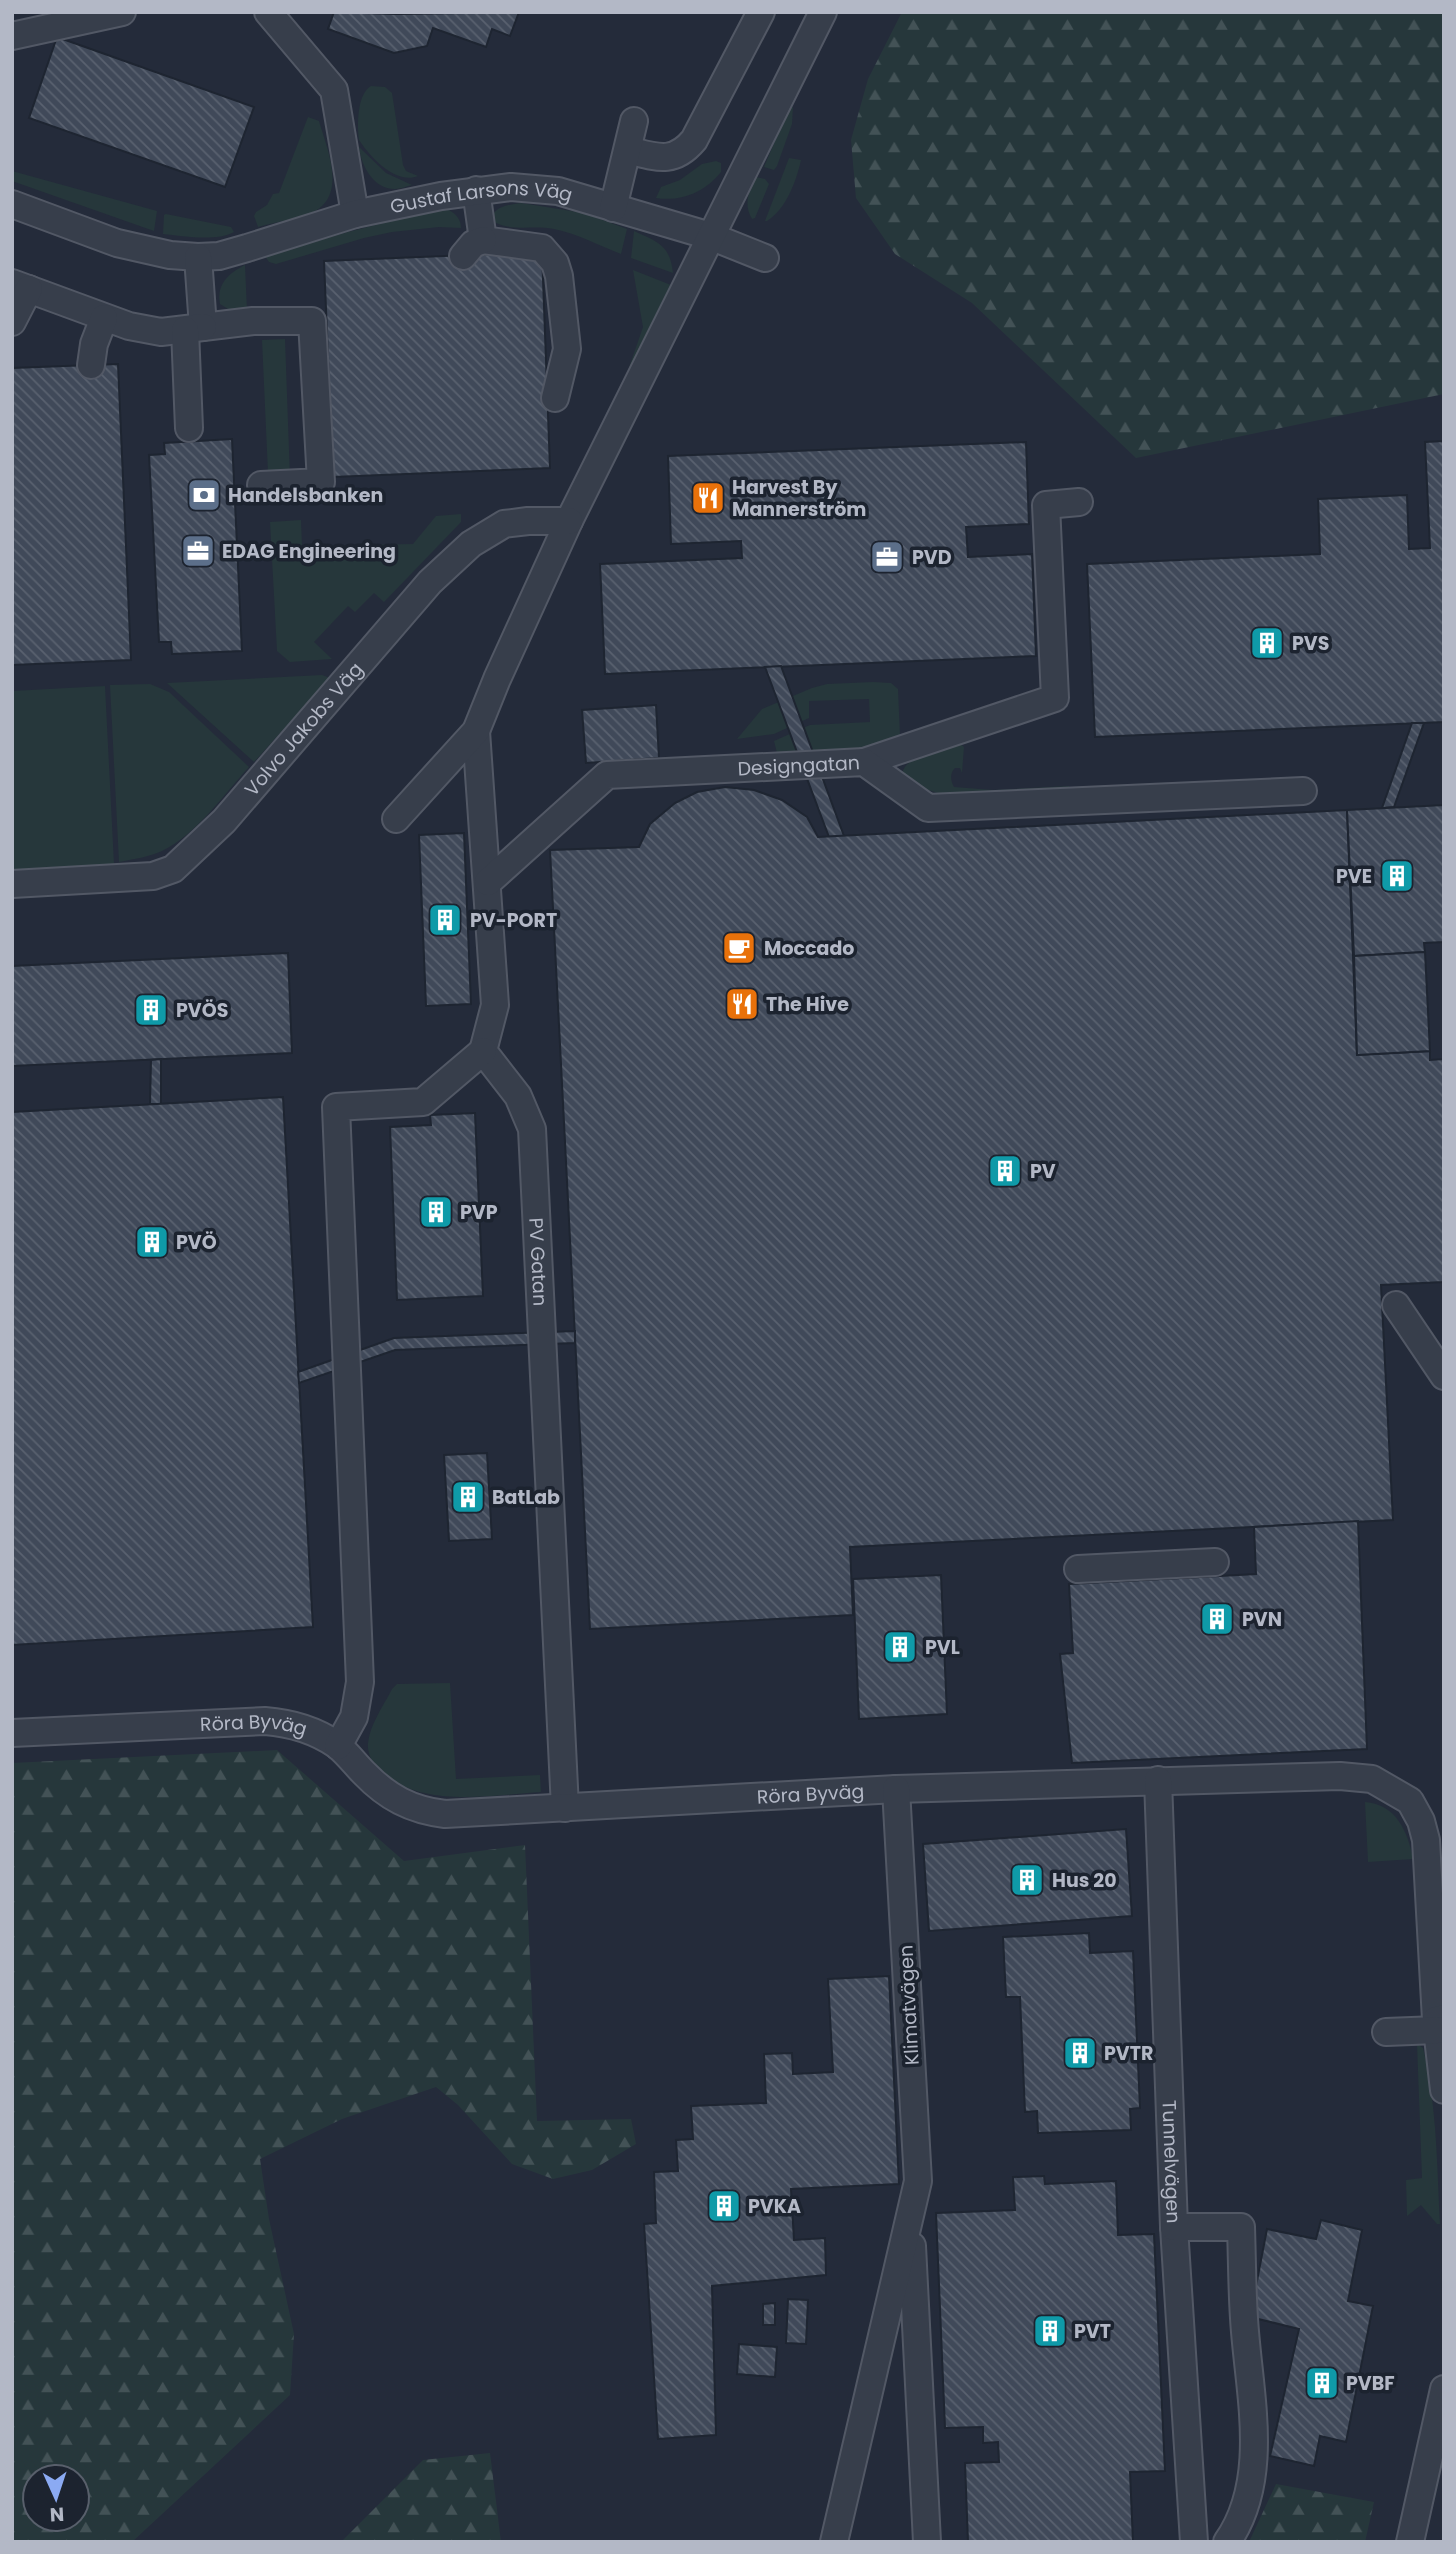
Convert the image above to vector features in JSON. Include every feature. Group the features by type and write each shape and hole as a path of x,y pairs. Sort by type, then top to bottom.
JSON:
{"street":[{"path":"12,36 122,12"},
{"path":"268,12 334,90 355,214"},
{"path":"628,150 654,157 670,157 684,152 694,139 761,12"},
{"path":"397,819 476,731 569,521 823,12"},
{"path":"613,208 634,121"},
{"name":"Gustaf Larsons Väg","path":"12,204 117,243 170,255 198,257 219,256 355,214 476,190 511,187 558,191 710,236 765,258"},
{"path":"476,190 473,248 541,248 555,263 559,276 566,349 555,398"},
{"path":"189,428 198,257"},
{"path":"12,322 20,286 104,318 161,332 253,321 319,321 325,443 321,482 261,485"},
{"path":"91,365 94,344 104,318"},
{"path":"864,762 1055,698 1046,505 1079,502"},
{"name":"Volvo Jakobs Väg","path":"12,884 142,877 173,869 224,821 422,592 471,544 504,524 569,521"},
{"path":"338,1746 354,1717 360,1682 336,1107 423,1102 483,1051 495,1005 476,731"},
{"name":"Designgatan","path":"488,882 607,775 864,762 928,807 1303,791"},
{"name":"PV Gatan","path":"483,1051 518,1096 532,1129 565,1808"},
{"path":"1396,1305 1444,1376"},
{"path":"1078,1569 1215,1562"},
{"name":"Röra Byväg","path":"12,1733 265,1721 289,1723 311,1730 338,1746 370,1779 398,1802 423,1812 445,1814 896,1789 1340,1776 1372,1779 1409,1801 1421,1821 1426,1840 1444,2090"},
{"name":"Tunnelvägen","path":"1158,1780 1174,2227 1194,2542"},
{"name":"Klimatvägen","path":"834,2542 918,2181 896,1789"},
{"path":"1386,2032 1439,2023"},
{"name":"Klimatvägen","path":"910,2219 927,2542"},
{"path":"1174,2227 1241,2227 1243,2316 1254,2440 1253,2476 1238,2527 1227,2542"},
{"path":"1410,2542 1435,2469 1444,2389"}],"green space":[{"path":"902,12 1444,12 1444,394 1136,458 972,303 895,254 856,198 851,140 868,79"},
{"path":"371,86 385,87 392,93 403,165 406,171 418,176 401,177 384,168 359,140 358,118 361,103 366,90"},
{"path":"793,107 792,124 777,166 774,170 764,167 789,108"},
{"path":"308,117 319,121 330,158 332,184 329,196 323,206 311,213 258,227 254,216 267,205 273,194 279,193"},
{"path":"359,147 386,173 412,185 395,189 380,185 365,168"},
{"path":"789,158 801,160 793,186 780,210 765,221"},
{"path":"716,161 721,163 721,172 700,190 684,197 656,198 661,187 680,180 702,164"},
{"path":"12,171 157,211 154,231 12,181"},
{"path":"756,177 765,179 769,184 755,218 752,219 747,203"},
{"path":"521,203 584,213 627,229 621,254 562,231 508,227 494,222 492,216 498,210"},
{"path":"443,208 456,215 461,228 439,227 392,232 276,264 269,262 265,256 348,232"},
{"path":"166,214 231,227 234,232 209,238 163,234"},
{"path":"634,231 650,238 666,250 673,273 631,258"},
{"path":"245,265 247,311 233,312 220,304 220,291 225,280"},
{"path":"633,270 671,285 624,382 643,327"},
{"path":"285,339 290,478 268,473 262,340"},
{"path":"461,514 461,522 384,602 374,593 355,612 348,606 314,642 332,659 290,662 277,651 270,522 301,520 302,546 413,544 436,516"},
{"path":"322,675 330,678 254,762 167,683"},
{"path":"891,683 898,689 900,736 894,748 779,761 774,741 810,725 870,722 869,699 809,701 809,718 774,734 737,739 762,709 812,688 827,684"},
{"path":"150,684 169,692 249,767 209,813 175,844 152,855 119,862 110,685"},
{"path":"105,686 114,864 12,870 12,691"},
{"path":"959,743 964,747 962,773 960,768 953,770 951,777 954,787 993,790 1069,786 1069,796 941,794 925,789 902,775 904,768 916,758"},
{"path":"450,1683 456,1779 540,1775 541,1792 478,1797 436,1795 397,1783 377,1768 369,1754 369,1736 392,1689 397,1684"},
{"path":"277,1750 404,1861 525,1845 537,2121 631,2119 636,2144 592,2170 553,2179 512,2164 458,2105 436,2087 342,2119 260,2159 269,2219 294,2334 290,2395 132,2542 12,2542 12,1763"},
{"path":"1365,1802 1385,1808 1399,1821 1408,1839 1413,1859 1368,1862"},
{"path":"1417,2044 1423,2048 1431,2091 1440,2224 1437,2224 1421,2205 1407,2216 1406,2180 1422,2178"},
{"path":"490,2453 501,2542 341,2542 423,2460"},
{"path":"1276,2484 1374,2502 1365,2542 1249,2542"}],"building":[{"path":"334,12 519,12 510,36 492,29 486,47 433,28 427,46 394,53 328,29"},
{"path":"57,37 254,107 225,187 29,118"},
{"path":"542,252 550,468 333,477 324,261"},
{"path":"118,364 131,660 12,665 12,368"},
{"path":"232,439 242,651 172,654 171,642 159,642 149,455 165,454 164,443"},
{"name":"PVS","path":"1444,441 1444,722 1095,737 1087,564 1320,554 1318,499 1407,495 1409,549 1430,548 1425,442"},
{"name":"PVD","path":"1026,442 1029,524 966,527 968,557 1032,554 1036,656 605,674 600,564 742,558 741,541 671,544 668,456"},
{"path":"781,666 844,836 829,837 765,667"},
{"path":"656,705 659,758 586,763 582,710"},
{"path":"1412,723 1424,723 1394,807 1382,808"},
{"name":"PV","path":"725,787 754,790 782,800 807,817 818,837 1347,810 1357,1055 1430,1051 1430,1060 1444,1059 1444,1282 1381,1285 1393,1520 850,1547 853,1615 590,1629 550,850 639,847 650,824 675,803 697,792"},
{"name":"PVE","path":"1444,805 1444,942 1424,943 1425,952 1354,956 1347,810"},
{"name":"PV-PORT","path":"464,833 471,1004 426,1006 419,835"},
{"path":"1425,952 1430,1051 1357,1055 1354,956"},
{"name":"PVÖS","path":"288,953 292,1053 12,1066 12,966"},
{"path":"161,1059 161,1104 150,1104 151,1060"},
{"name":"PVÖ","path":"283,1097 313,1627 12,1645 12,1112"},
{"name":"PVP","path":"475,1113 483,1296 397,1300 390,1127 431,1125 430,1115"},
{"path":"575,1331 575,1343 395,1350 299,1383 298,1372 394,1338"},
{"name":"BatLab","path":"487,1453 492,1539 449,1541 444,1455"},
{"name":"PVN","path":"1358,1521 1367,1749 1072,1763 1060,1654 1073,1653 1069,1584 1256,1574 1254,1527"},
{"name":"PVL","path":"941,1575 947,1714 859,1719 853,1579"},
{"name":"Hus 20","path":"1126,1829 1132,1916 929,1931 923,1844"},
{"name":"PVTR","path":"1089,1933 1090,1953 1133,1951 1140,2108 1130,2109 1131,2130 1038,2133 1037,2111 1025,2112 1020,1997 1006,1997 1003,1937"},
{"name":"PVKA","path":"889,1976 899,2184 791,2189 794,2240 825,2238 826,2275 712,2286 716,2435 658,2439 644,2224 656,2223 654,2172 678,2171 676,2140 693,2139 691,2106 766,2103 764,2054 792,2053 793,2074 833,2072 828,1979"},
{"name":"PVT","path":"1044,2176 1045,2184 1116,2181 1118,2235 1154,2234 1165,2471 1130,2472 1133,2542 968,2542 965,2463 999,2462 998,2442 983,2443 983,2427 945,2428 936,2213 1015,2210 1013,2177"},
{"name":"PVBF","path":"1321,2220 1362,2230 1348,2301 1373,2306 1346,2442 1320,2436 1314,2466 1270,2456 1299,2329 1250,2317 1267,2229 1316,2239"},
{"path":"788,2299 808,2300 806,2344 786,2343"},
{"path":"775,2303 775,2325 763,2325 763,2304"},
{"path":"739,2344 777,2347 775,2377 737,2374"}],"place":[{"name":"Handelsbanken","path":"204,495"},
{"name":"Harvest By Mannerström","path":"708,498"},
{"name":"EDAG Engineering","path":"198,551"},
{"name":"PVD","path":"887,557"},
{"name":"PVS","path":"1267,643"},
{"name":"PVE","path":"1397,876"},
{"name":"PV-PORT","path":"445,920"},
{"name":"Moccado","path":"739,948"},
{"name":"The Hive","path":"742,1004"},
{"name":"PVÖS","path":"151,1010"},
{"name":"PV","path":"1005,1171"},
{"name":"PVP","path":"436,1212"},
{"name":"PVÖ","path":"152,1242"},
{"name":"BatLab","path":"468,1497"},
{"name":"PVN","path":"1217,1619"},
{"name":"PVL","path":"900,1647"},
{"name":"Hus 20","path":"1027,1880"},
{"name":"PVTR","path":"1080,2053"},
{"name":"PVKA","path":"724,2206"},
{"name":"PVT","path":"1050,2331"},
{"name":"PVBF","path":"1322,2383"}]}
